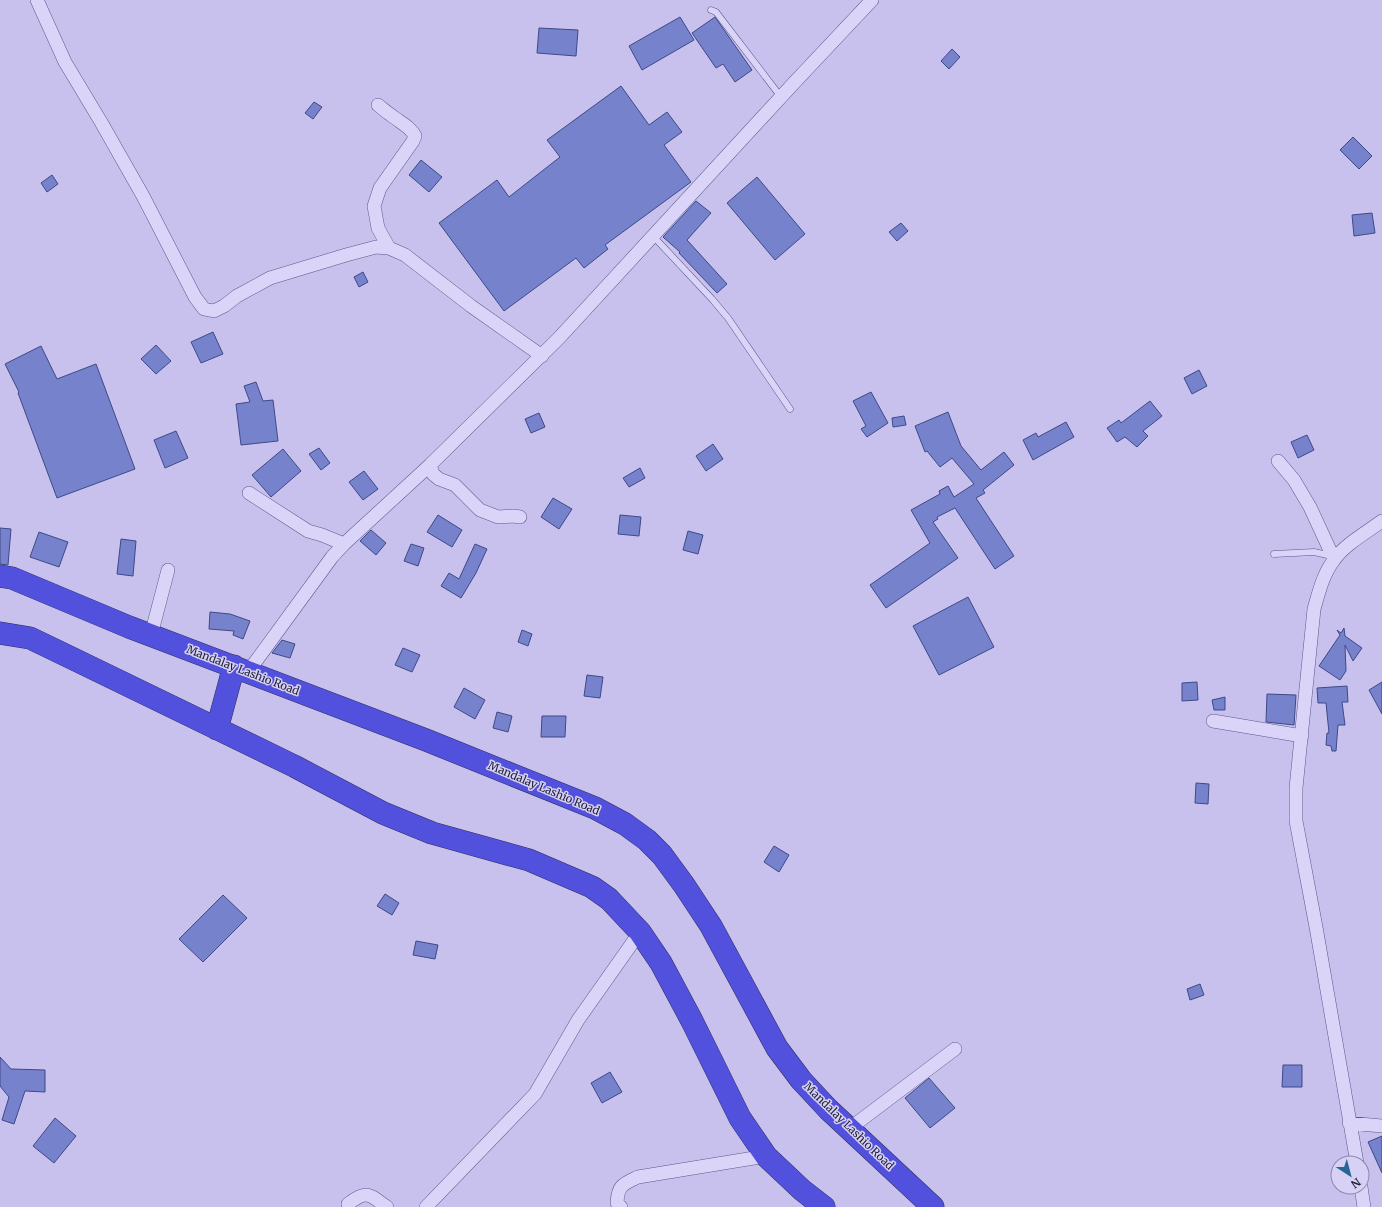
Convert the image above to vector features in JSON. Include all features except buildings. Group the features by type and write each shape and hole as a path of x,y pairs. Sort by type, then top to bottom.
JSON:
{"highway":[{"name":"Mandalay Lashio Road","path":"0,576 12,578 152,635 426,740 595,808 625,824 647,840 662,855 680,879 711,926 777,1048 801,1080 828,1109 933,1207"},
{"path":"0,633 30,638 294,766 383,813 410,825 432,834 529,860 592,887 609,899 640,932 661,963 692,1021 740,1118 766,1156 802,1190 824,1207"},
{"path":"217,729 241,669"}],"street":[{"path":"37,0 65,62 143,196 195,297 204,309 214,310 224,306 237,296 270,278 376,247 389,248 405,255 459,297 542,356"},
{"path":"241,669 344,544 430,466 560,338 869,1"},
{"path":"378,105 391,116 406,125 415,136 380,188 374,206 378,228 389,248"},
{"path":"1278,461 1294,480 1310,507 1333,558"},
{"path":"430,466 433,474 439,479 455,486 480,510 498,517 514,516 520,518"},
{"path":"249,493 308,531 344,544"},
{"path":"1355,1155 1296,821 1296,788 1314,609 1322,582 1333,558 1382,521"},
{"path":"152,635 168,570"},
{"path":"1213,721 1302,736"},
{"path":"426,1207 535,1094 578,1020 640,932"},
{"path":"849,1129 955,1049"},
{"path":"1350,1123 1382,1126"},
{"path":"621,1207 617,1203 617,1192 624,1183 638,1177 766,1156"},
{"path":"348,1204 358,1196 364,1195 372,1196 388,1207"},
{"path":"1362,1195 1364,1207"}],"lane":[{"path":"711,10 716,12 781,97"},
{"path":"653,236 716,304 790,409"},
{"path":"1274,554 1314,552 1333,558"}]}
